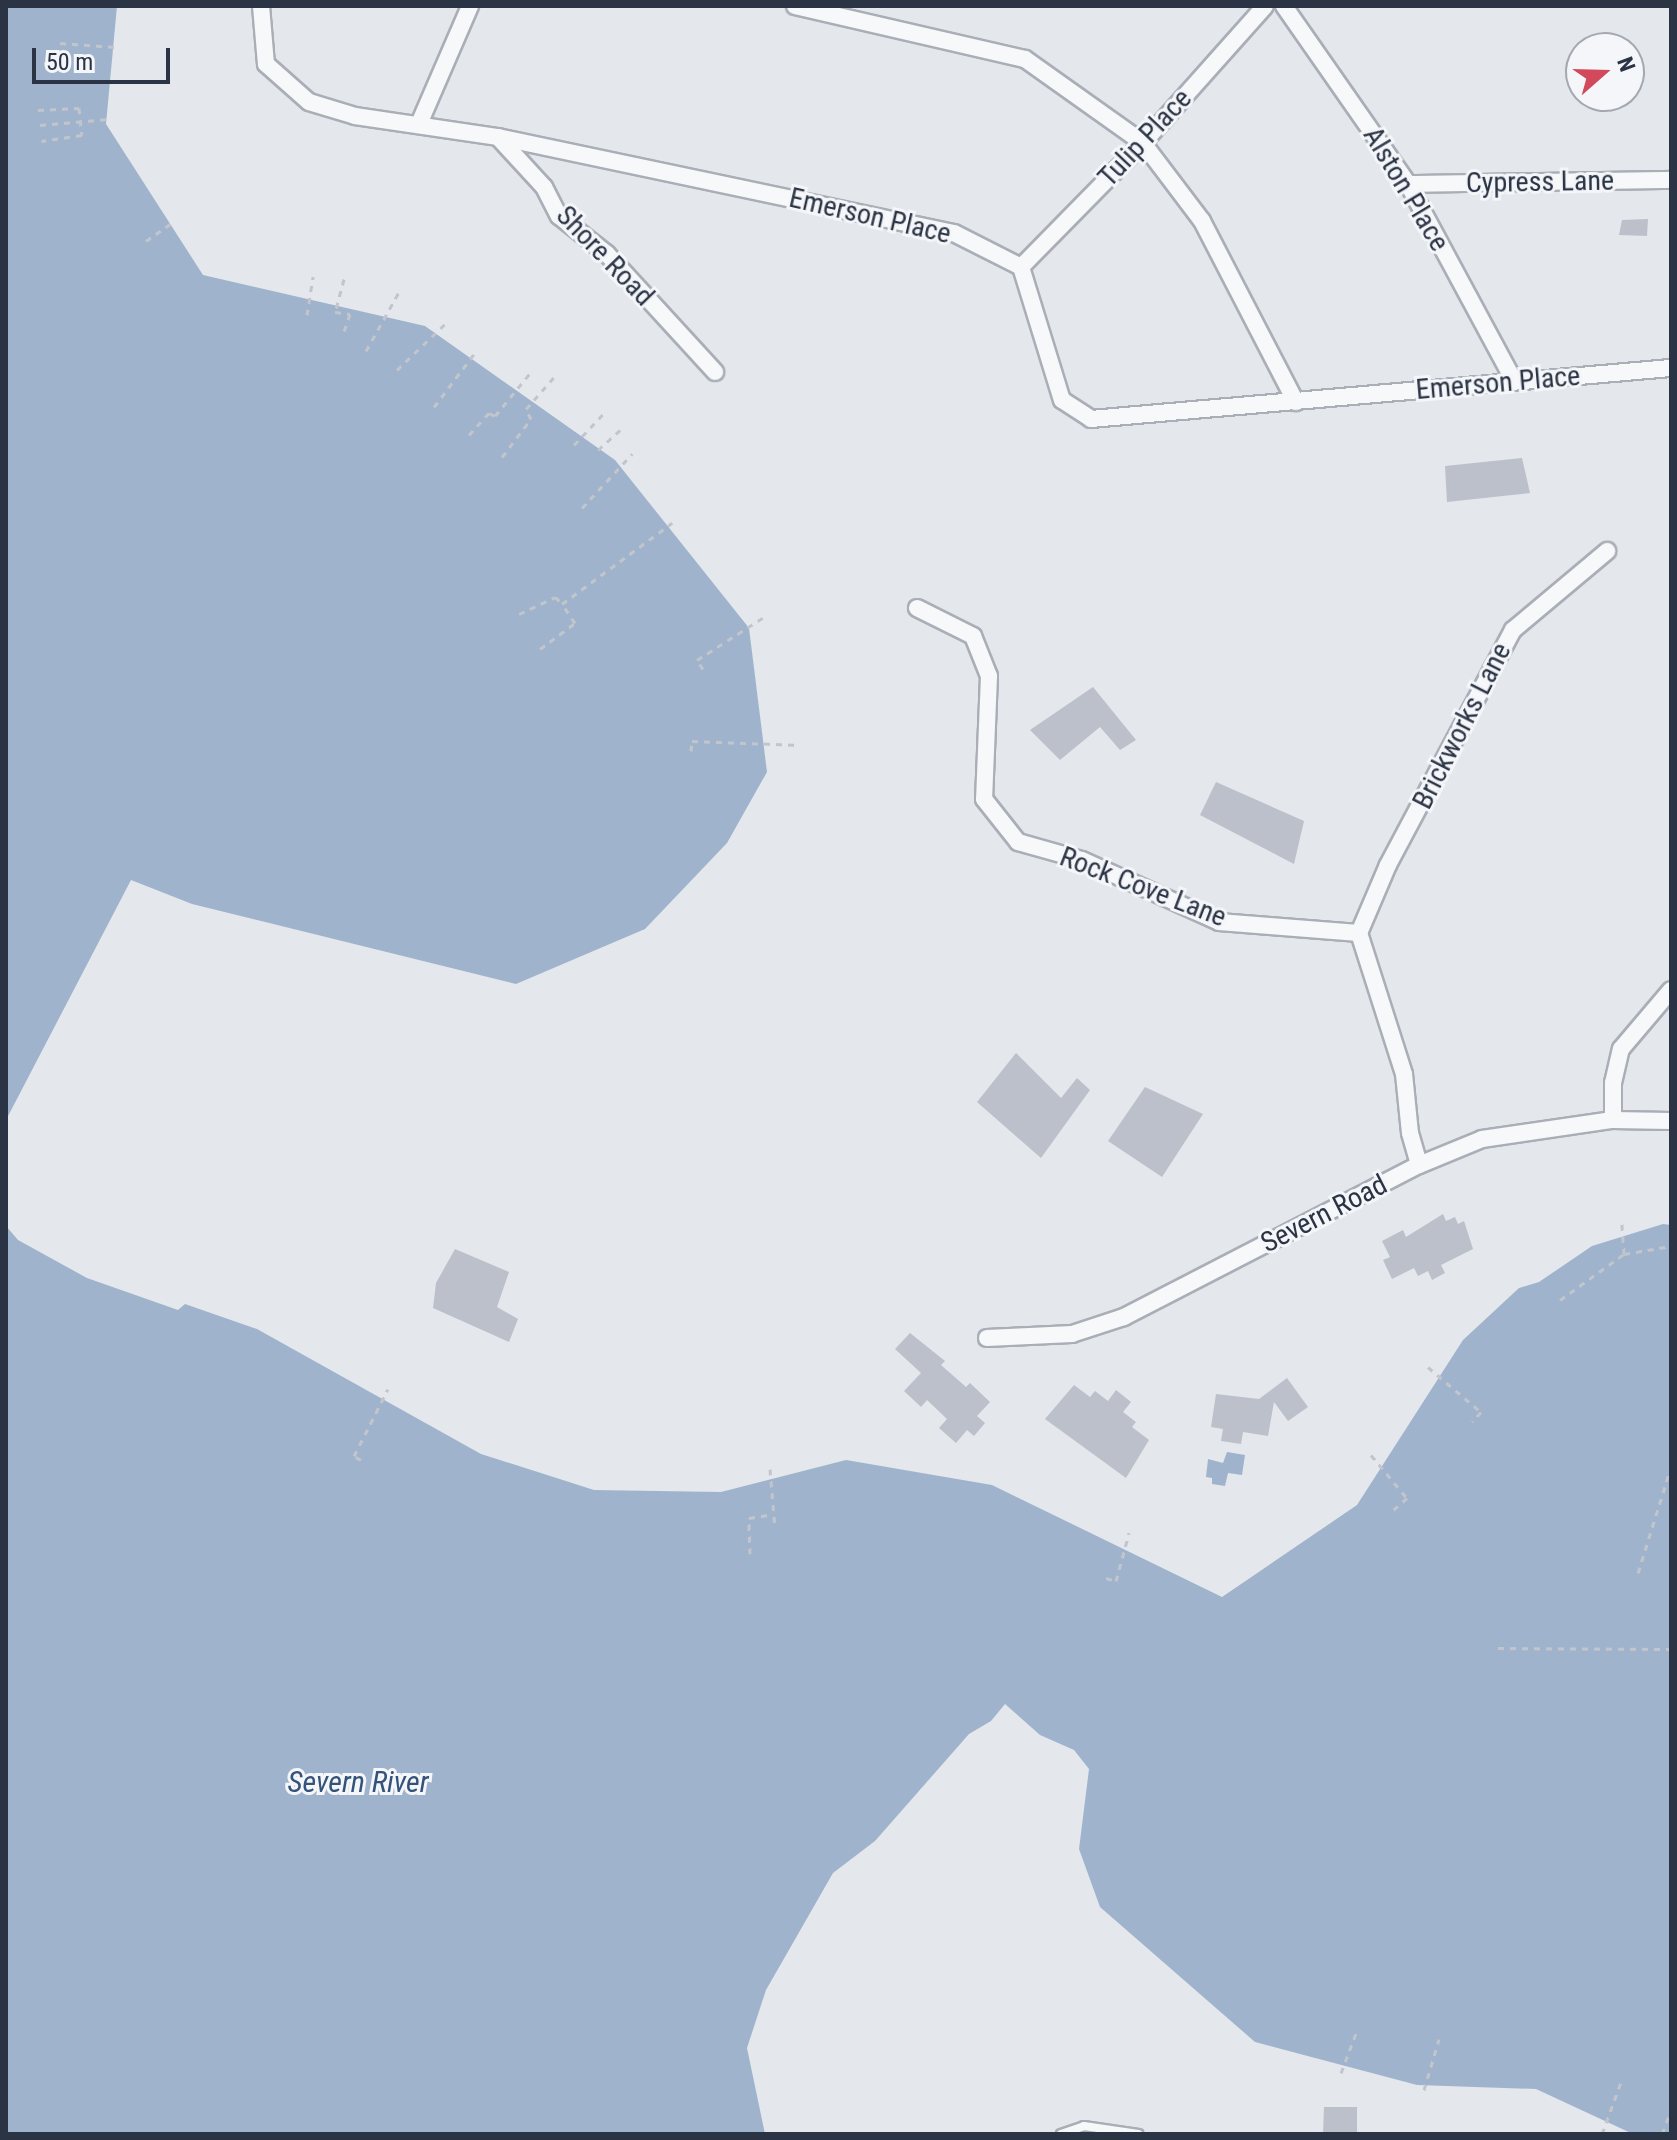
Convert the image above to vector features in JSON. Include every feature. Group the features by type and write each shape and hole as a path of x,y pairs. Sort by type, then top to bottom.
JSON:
{"street":[{"name":"Emerson Place","path":"261,6 266,64 309,102 355,116 498,137 954,233 1021,267 1062,400 1091,419 1671,368"},
{"path":"419,124 470,6"},
{"path":"795,6 1025,59 1143,143 1202,221 1296,402"},
{"name":"Tulip Place","path":"1021,267 1143,143 1265,6"},
{"name":"Alston Place","path":"1284,6 1408,184 1514,381"},
{"name":"Shore Road","path":"498,137 544,187 559,216 607,254 715,372"},
{"name":"Cypress Lane","path":"1408,184 1671,180"},
{"name":"Brickworks Lane","path":"1359,933 1388,865 1513,630 1607,551"},
{"name":"Rock Cove Lane","path":"917,608 973,636 989,676 984,799 1018,842 1082,860 1219,922 1359,933"},
{"path":"1359,933 1404,1074 1410,1133 1419,1165"},
{"path":"1613,1120 1613,1083 1621,1049 1671,990"},
{"name":"Severn Road","path":"987,1338 1072,1334 1124,1317 1419,1165 1516,1130 1613,1120 1671,1121"}],"lane":[{"path":"1061,2134 1084,2126 1138,2134"}],"path":[{"path":"60,43 115,47"},
{"path":"38,110 79,108 81,121 82,135 41,141"},
{"path":"40,125 109,119"},
{"path":"146,241 173,222"},
{"path":"307,315 313,276"},
{"path":"344,279 335,312 350,314 344,331"},
{"path":"366,351 399,292"},
{"path":"397,370 447,322"},
{"path":"434,407 477,350"},
{"path":"469,435 489,413 495,416 531,372"},
{"path":"502,457 531,419 526,409 555,376"},
{"path":"574,445 607,410"},
{"path":"598,450 620,430"},
{"path":"582,508 632,454"},
{"path":"562,604 672,523"},
{"path":"519,614 555,597 575,623 540,649"},
{"path":"703,669 697,660 767,615"},
{"path":"691,751 692,741 799,745"},
{"path":"1622,1223 1624,1254"},
{"path":"1560,1300 1624,1254 1671,1246"},
{"path":"1428,1367 1481,1412 1472,1422"},
{"path":"361,1460 354,1456 388,1389"},
{"path":"1371,1455 1407,1498 1392,1511"},
{"path":"1638,1573 1671,1467"},
{"path":"770,1469 775,1528"},
{"path":"750,1554 749,1518 773,1514"},
{"path":"1106,1578 1116,1581 1129,1533"},
{"path":"1498,1648 1671,1649"},
{"path":"1341,2073 1358,2028"},
{"path":"1424,2090 1439,2039"},
{"path":"1602,2134 1621,2082"},
{"path":"1662,2134 1671,2110"}],"water":[{"path":"6,6 117,6 106,124 203,275 425,326 615,460 749,628 767,772 727,843 645,929 516,984 192,904 131,880 6,1120"},
{"name":"Severn River","path":"1663,1224 1671,1225 1671,2134 1633,2134 1536,2089 1417,2085 1255,2042 1100,1907 1079,1849 1089,1769 1074,1750 1040,1735 1005,1704 991,1721 969,1734 875,1841 833,1873 766,1990 747,2048 765,2134 6,2134 6,1226 18,1240 87,1278 178,1310 185,1304 257,1329 481,1454 594,1490 721,1492 846,1460 992,1485 1222,1597 1357,1505 1463,1340 1519,1288 1539,1282 1592,1246"},
{"path":"1227,1452 1245,1455 1242,1475 1228,1473 1225,1486 1212,1484 1212,1478 1206,1477 1208,1459 1223,1463"}],"building":[{"path":"1648,219 1647,236 1619,235 1622,220"},
{"path":"1522,458 1530,493 1447,502 1445,466"},
{"path":"1093,687 1136,740 1120,750 1100,727 1060,760 1030,730"},
{"path":"1216,782 1304,821 1294,864 1200,815"},
{"path":"1016,1053 1061,1098 1077,1078 1090,1090 1041,1158 977,1102"},
{"path":"1145,1087 1203,1114 1162,1177 1108,1141"},
{"path":"1443,1214 1446,1221 1455,1217 1458,1224 1464,1221 1473,1249 1441,1265 1445,1273 1432,1280 1428,1271 1418,1276 1414,1268 1392,1279 1383,1260 1390,1257 1382,1241 1403,1230 1406,1237"},
{"path":"455,1249 509,1272 497,1307 518,1319 509,1342 433,1308 436,1283"},
{"path":"910,1333 945,1361 941,1365 966,1387 970,1383 990,1402 977,1416 985,1423 974,1436 967,1430 956,1443 939,1428 947,1419 927,1400 921,1407 904,1391 921,1373 895,1349"},
{"path":"1287,1378 1308,1407 1288,1421 1274,1402 1268,1436 1243,1432 1241,1444 1221,1441 1223,1429 1211,1427 1216,1394 1259,1399"},
{"path":"1074,1385 1090,1397 1095,1391 1108,1401 1116,1390 1131,1402 1123,1412 1136,1422 1132,1427 1149,1440 1126,1478 1045,1419"},
{"path":"1324,2107 1357,2107 1357,2134 1323,2134"}]}
